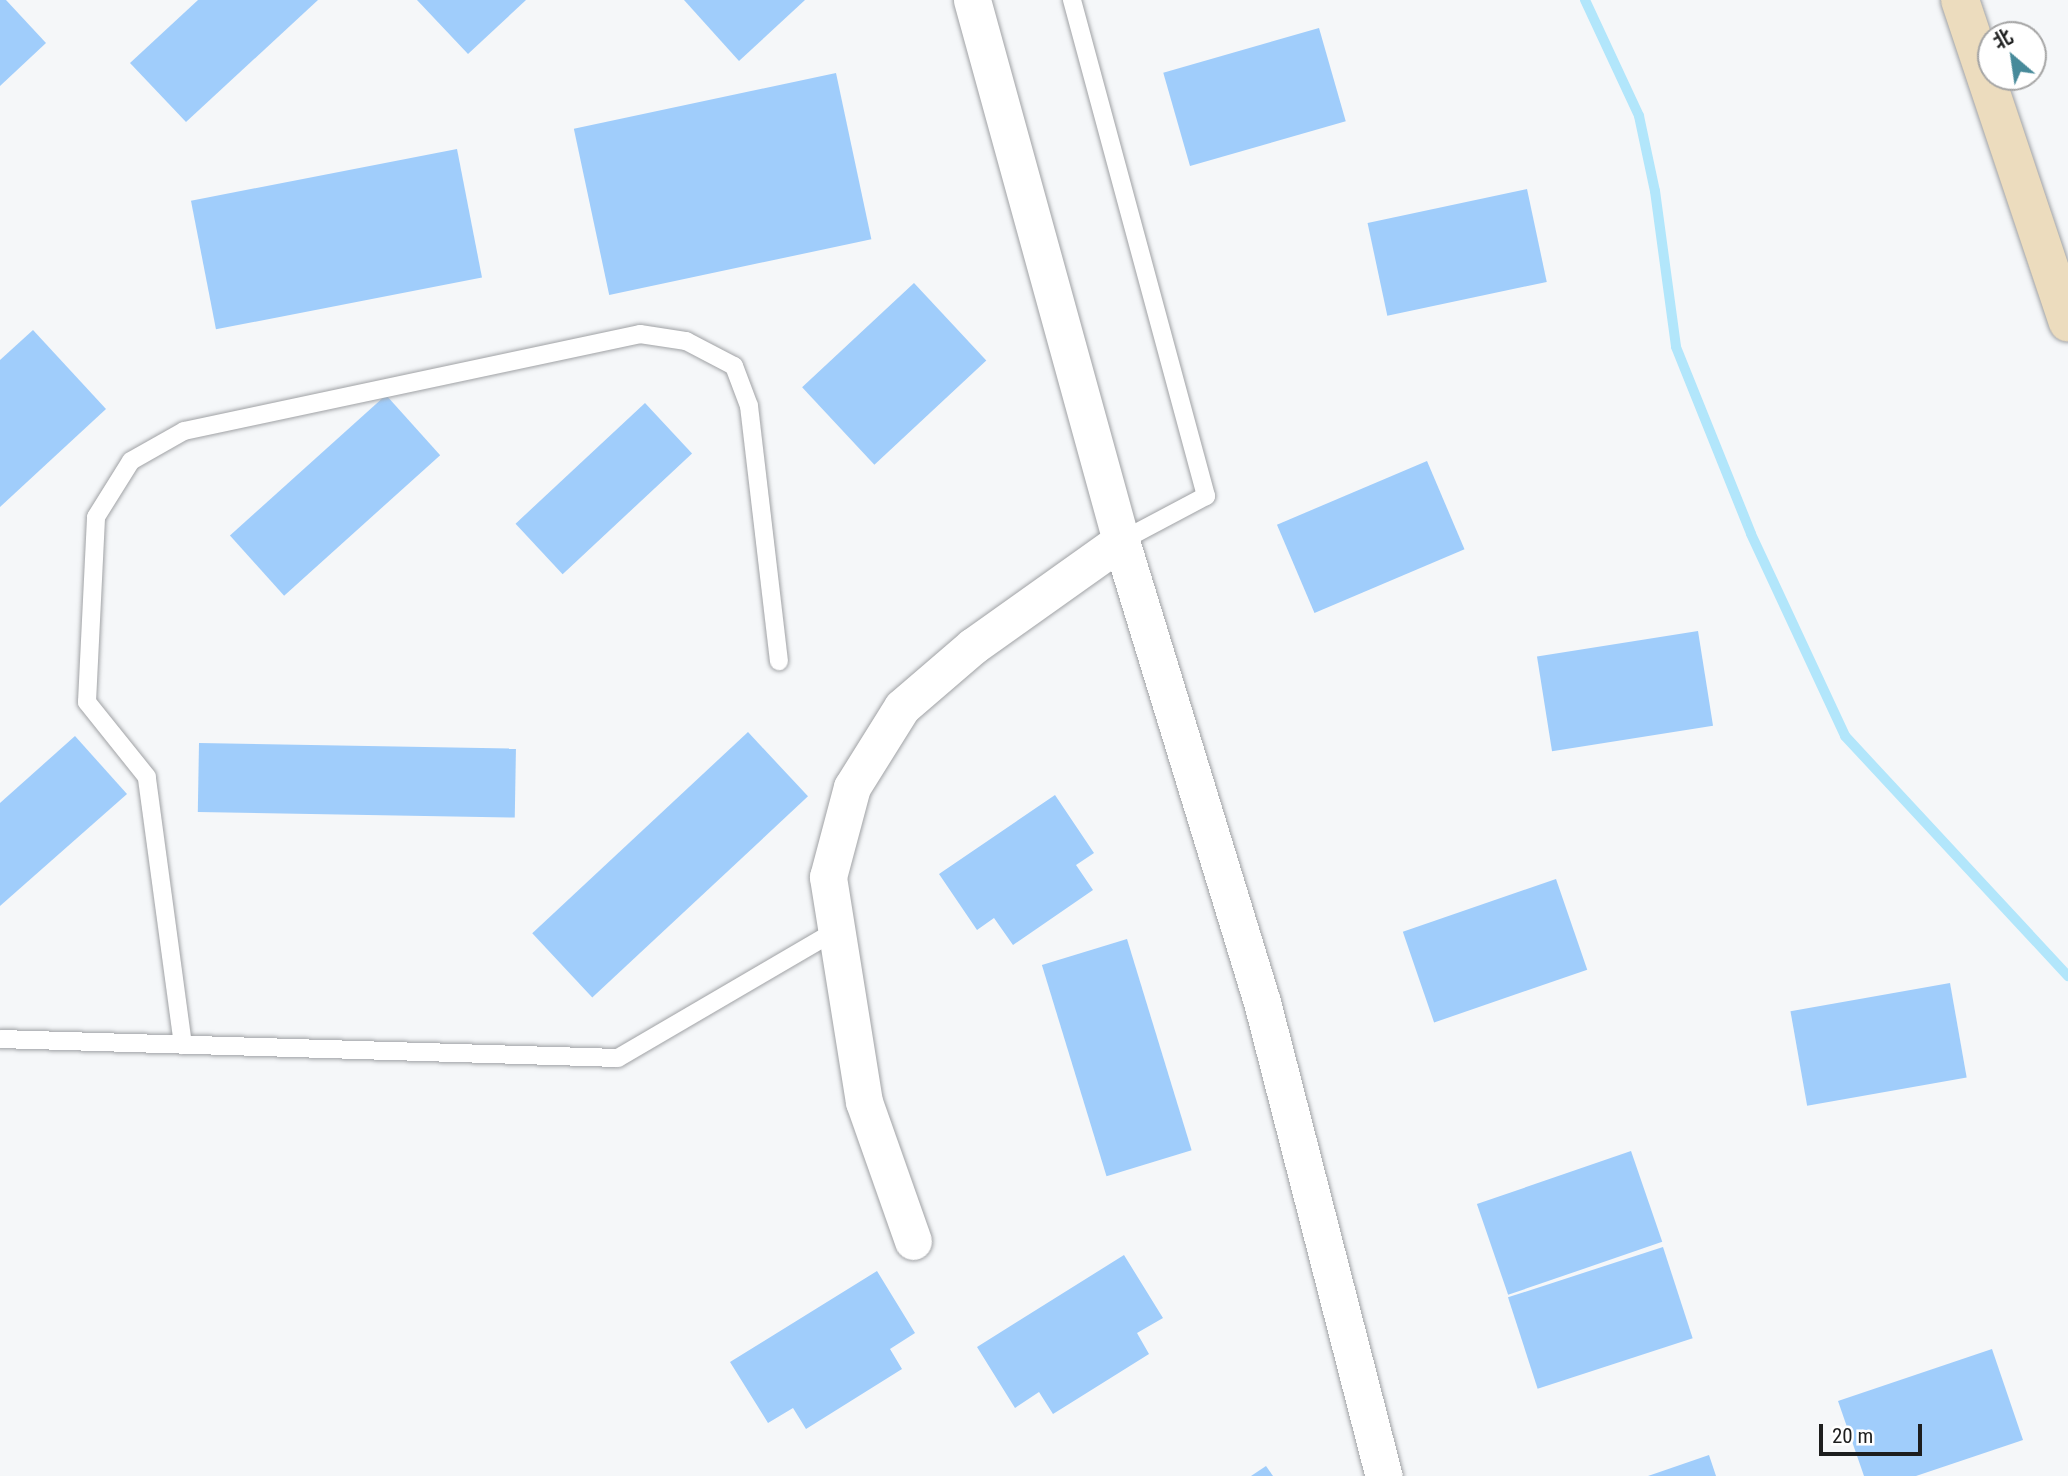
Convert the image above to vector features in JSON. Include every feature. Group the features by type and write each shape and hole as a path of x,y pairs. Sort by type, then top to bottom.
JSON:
{"main road":[{"path":"1960,0 2068,322"}],"street":[{"path":"972,0 1121,541 1262,1002 1384,1476"},
{"path":"913,1241 864,1102 828,877 852,787 902,707 972,646 1121,541"}],"lane":[{"path":"1072,0 1206,496 1121,541"},
{"path":"183,1045 148,777 87,702 96,517 131,461 184,431 640,334 685,341 734,366 749,407 779,661"},
{"path":"0,1039 618,1058 837,930"}],"building":[{"path":"0,0 6,0 46,43 0,86"},
{"path":"198,0 318,0 186,122 130,63"},
{"path":"417,0 526,0 468,54"},
{"path":"684,0 805,0 739,61"},
{"path":"1319,28 1346,121 1190,166 1163,73"},
{"path":"836,73 871,239 609,295 574,129"},
{"path":"457,149 482,278 216,329 191,201"},
{"path":"1527,189 1547,282 1387,316 1368,223"},
{"path":"914,283 986,361 874,465 802,387"},
{"path":"33,330 106,409 0,507 0,360"},
{"path":"386,395 440,455 284,596 230,536"},
{"path":"645,403 692,453 563,574 516,524"},
{"path":"1427,461 1465,549 1314,613 1277,525"},
{"path":"1698,631 1713,726 1552,751 1537,656"},
{"path":"748,732 808,796 592,998 532,933"},
{"path":"75,736 127,794 0,906 0,803"},
{"path":"199,743 516,749 515,818 198,812"},
{"path":"1055,795 1094,853 1076,865 1093,890 1013,945 994,918 977,930 939,874"},
{"path":"1556,879 1587,970 1434,1023 1403,932"},
{"path":"1127,939 1192,1150 1107,1176 1042,965"},
{"path":"1950,983 1967,1078 1807,1106 1790,1011"},
{"path":"1631,1151 1662,1242 1508,1295 1477,1204"},
{"path":"1663,1247 1693,1338 1538,1389 1508,1297"},
{"path":"1124,1255 1163,1318 1137,1333 1149,1354 1053,1414 1039,1392 1015,1408 977,1347"},
{"path":"877,1271 915,1333 890,1349 902,1369 806,1429 793,1408 768,1423 730,1362"},
{"path":"1992,1349 2023,1440 1916,1476 1864,1476 1838,1401"},
{"path":"1709,1455 1716,1476 1648,1476"},
{"path":"1266,1466 1273,1476 1251,1476"}],"waterway":[{"path":"1585,0 1639,116 1655,191 1676,347 1751,534 1845,736 2068,976"}]}
